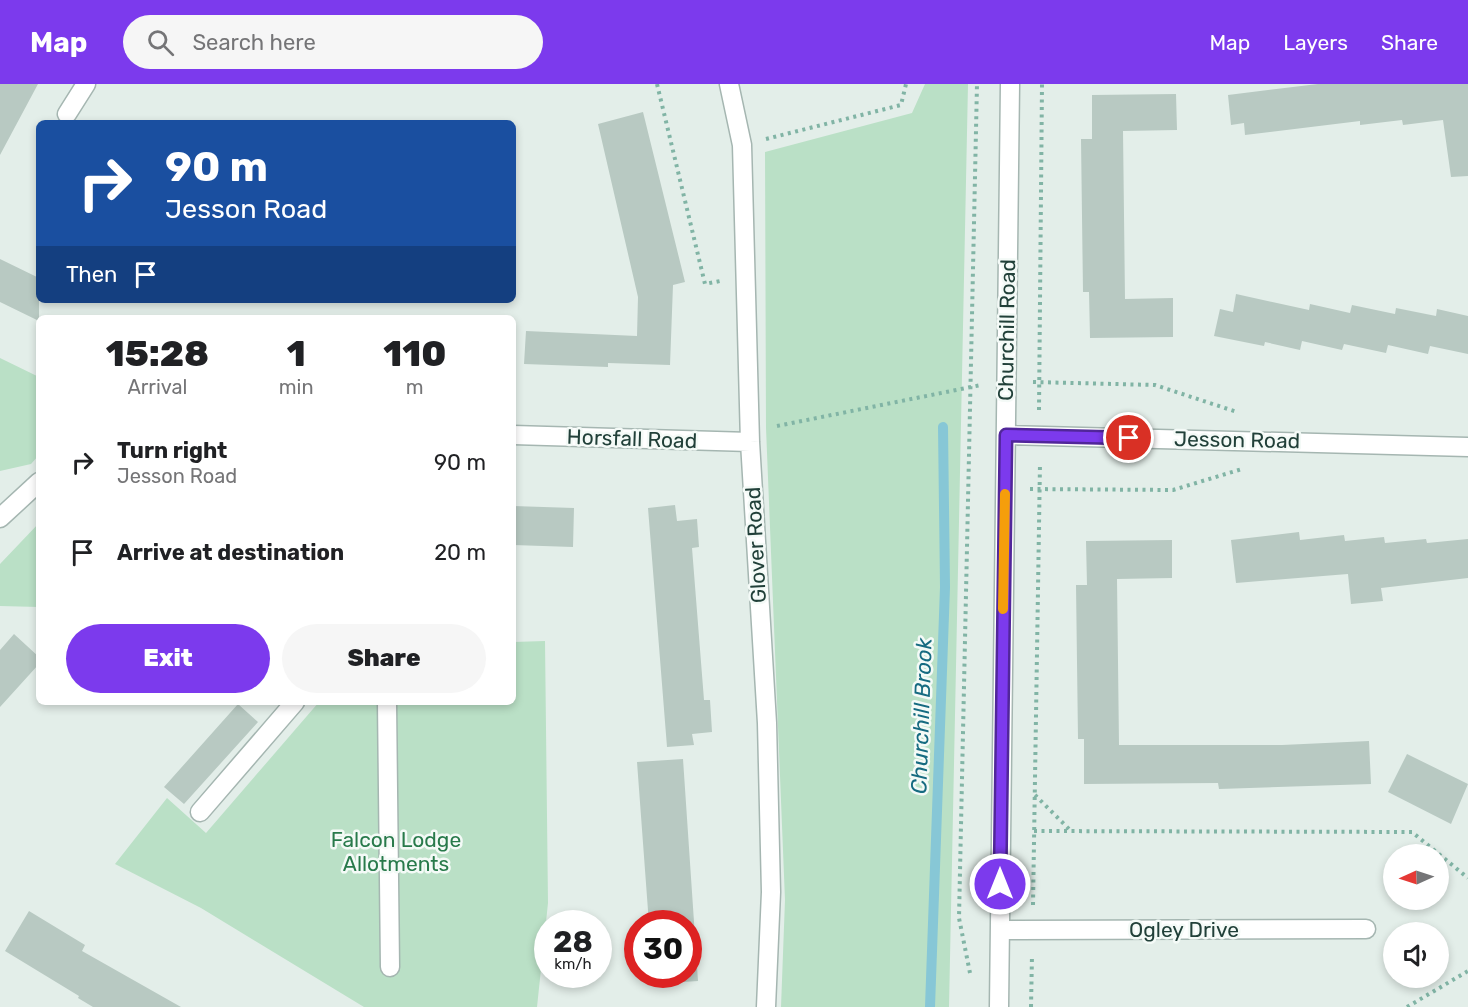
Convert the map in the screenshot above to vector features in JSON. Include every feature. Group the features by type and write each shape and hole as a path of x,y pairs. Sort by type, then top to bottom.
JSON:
{"street":[{"path":"67,114 86,84"},
{"name":"Glover Road","path":"729,84 742,146 750,442 767,723 771,892 766,1007"},
{"name":"Churchill Road","path":"999,1007 1010,84"},
{"name":"Horsfall Road","path":"516,435 750,442"},
{"name":"Jesson Road","path":"1006,435 1468,447"},
{"path":"2,510 36,484"},
{"path":"200,812 292,705"},
{"path":"387,705 390,967"},
{"name":"Ogley Drive","path":"1001,930 1366,929"}],"path":[{"path":"657,84 705,284 747,277"},
{"path":"742,146 901,105 906,84"},
{"path":"972,981 959,918 977,84"},
{"path":"1031,1007 1040,435 1042,84"},
{"path":"750,442 769,428 972,386 1007,382"},
{"path":"1035,795 1071,832"},
{"path":"1034,831 1413,832 1468,878"},
{"path":"1407,1007 1468,971"}],"green space":[{"path":"925,84 968,84 949,1007 781,1007 785,900 766,428 765,152 912,113"},
{"path":"0,358 36,376 36,458 31,464 0,471"},
{"path":"36,526 36,607 0,606 0,564"},
{"name":"Falcon Lodge Allotments","path":"545,641 548,903 547,910 534,910 534,988 539,988 537,1007 364,1007 201,908 115,864 167,798 206,833 316,705 516,705 516,642"}],"building":[{"path":"0,84 38,84 0,155"},
{"path":"1318,84 1468,84 1468,176 1451,177 1443,120 1403,125 1402,120 1360,125 1360,121 1245,135 1244,123 1231,125 1228,95"},
{"path":"1176,94 1177,130 1123,131 1125,299 1173,298 1173,337 1090,338 1089,292 1083,292 1081,139 1092,139 1092,95"},
{"path":"643,112 685,282 673,285 670,365 608,363 608,367 524,364 526,331 637,336 638,297 598,124"},
{"path":"0,259 36,277 36,303 39,303 39,315 36,315 36,320 0,302"},
{"path":"1236,294 1309,310 1310,304 1350,313 1352,305 1395,314 1396,308 1436,316 1437,309 1468,316 1468,354 1430,346 1428,354 1388,345 1386,353 1344,344 1342,350 1302,341 1300,350 1265,342 1264,346 1214,336 1220,309 1233,312"},
{"path":"675,505 677,521 697,519 699,547 692,548 704,700 710,700 712,732 692,734 694,745 667,747 648,508"},
{"path":"516,506 574,508 573,547 516,545"},
{"path":"1299,532 1300,540 1344,535 1345,541 1384,537 1385,543 1426,539 1427,543 1468,539 1468,578 1381,588 1383,601 1351,604 1348,574 1236,583 1231,540"},
{"path":"1172,540 1172,578 1117,579 1119,745 1282,745 1369,741 1371,784 1219,789 1218,783 1084,784 1084,739 1078,739 1076,585 1087,585 1086,541"},
{"path":"14,634 36,654 36,667 0,707 0,650"},
{"path":"237,705 258,722 184,804 164,787"},
{"path":"1407,754 1468,784 1451,824 1388,792"},
{"path":"683,759 693,910 648,910 637,762"},
{"path":"29,911 85,945 82,951 181,1007 93,1007 78,998 79,996 5,951"}],"waterway":[{"name":"Churchill Brook","path":"930,1007 945,587 943,427"}],"slow traffic":[{"path":"1003,609 1005,494"}],"route":[{"path":"1000,884 1006,435 1129,438"}]}
